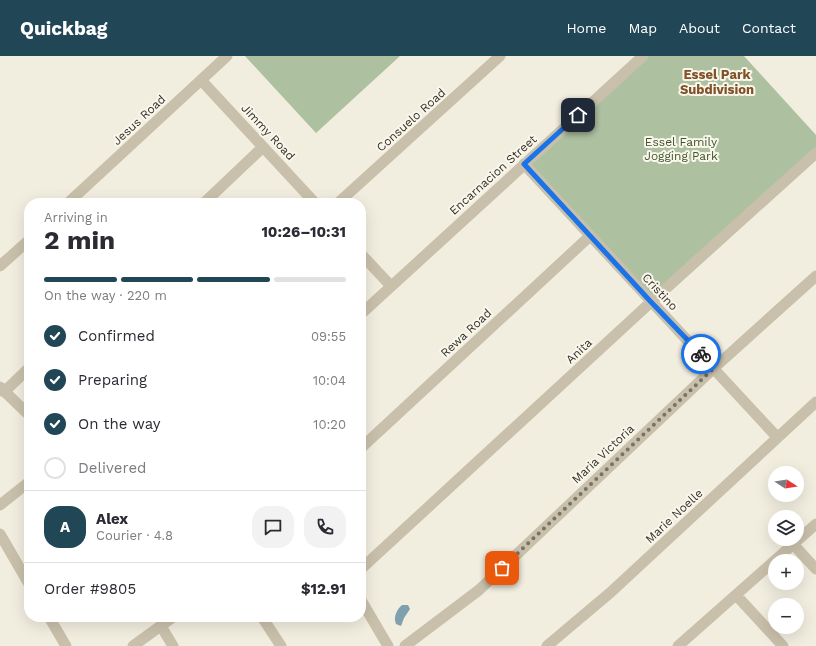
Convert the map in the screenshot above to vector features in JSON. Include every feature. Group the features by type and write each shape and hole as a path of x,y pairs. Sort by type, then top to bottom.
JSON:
{"street":[{"name":"Jesus Road","path":"73,198 227,56"},
{"name":"Consuelo Road","path":"344,198 500,56"},
{"name":"Encarnacion Street","path":"366,309 643,56"},
{"name":"Jimmy Road","path":"201,80 264,146 311,198"},
{"path":"209,198 264,146"},
{"name":"Anita","path":"366,564 651,302 816,153"},
{"name":"Cristino","path":"524,164 777,437"},
{"name":"Rewa Road","path":"366,443 590,236"},
{"path":"0,266 24,244"},
{"path":"366,259 391,286"},
{"name":"Maria Victoria","path":"404,646 479,590 714,368 816,276"},
{"path":"24,372 2,389 24,410"},
{"name":"Marie Noelle","path":"546,646 611,592 816,402"},
{"path":"0,505 24,486"},
{"path":"804,534 816,524"},
{"path":"0,534 24,575"},
{"path":"681,645 791,546"},
{"path":"795,546 816,569"},
{"path":"736,595 783,646"},
{"path":"366,609 388,646"},
{"path":"52,622 66,646"},
{"path":"133,646 166,622"},
{"path":"265,622 281,646"},
{"path":"161,626 173,646"}],"green space":[{"path":"245,56 400,56 316,133"},
{"name":"Essel Family Jogging Park","path":"647,56 744,56 816,135 816,150 652,299 530,163"}],"water":[{"path":"402,605 408,605 410,609 401,626 396,624 395,616"}],"way so far":[{"path":"502,568 714,368 701,354"}],"district":[{"name":"Essel Park Subdivision","path":"717,82"}],"route":[{"path":"578,115 524,164 701,354"}]}
